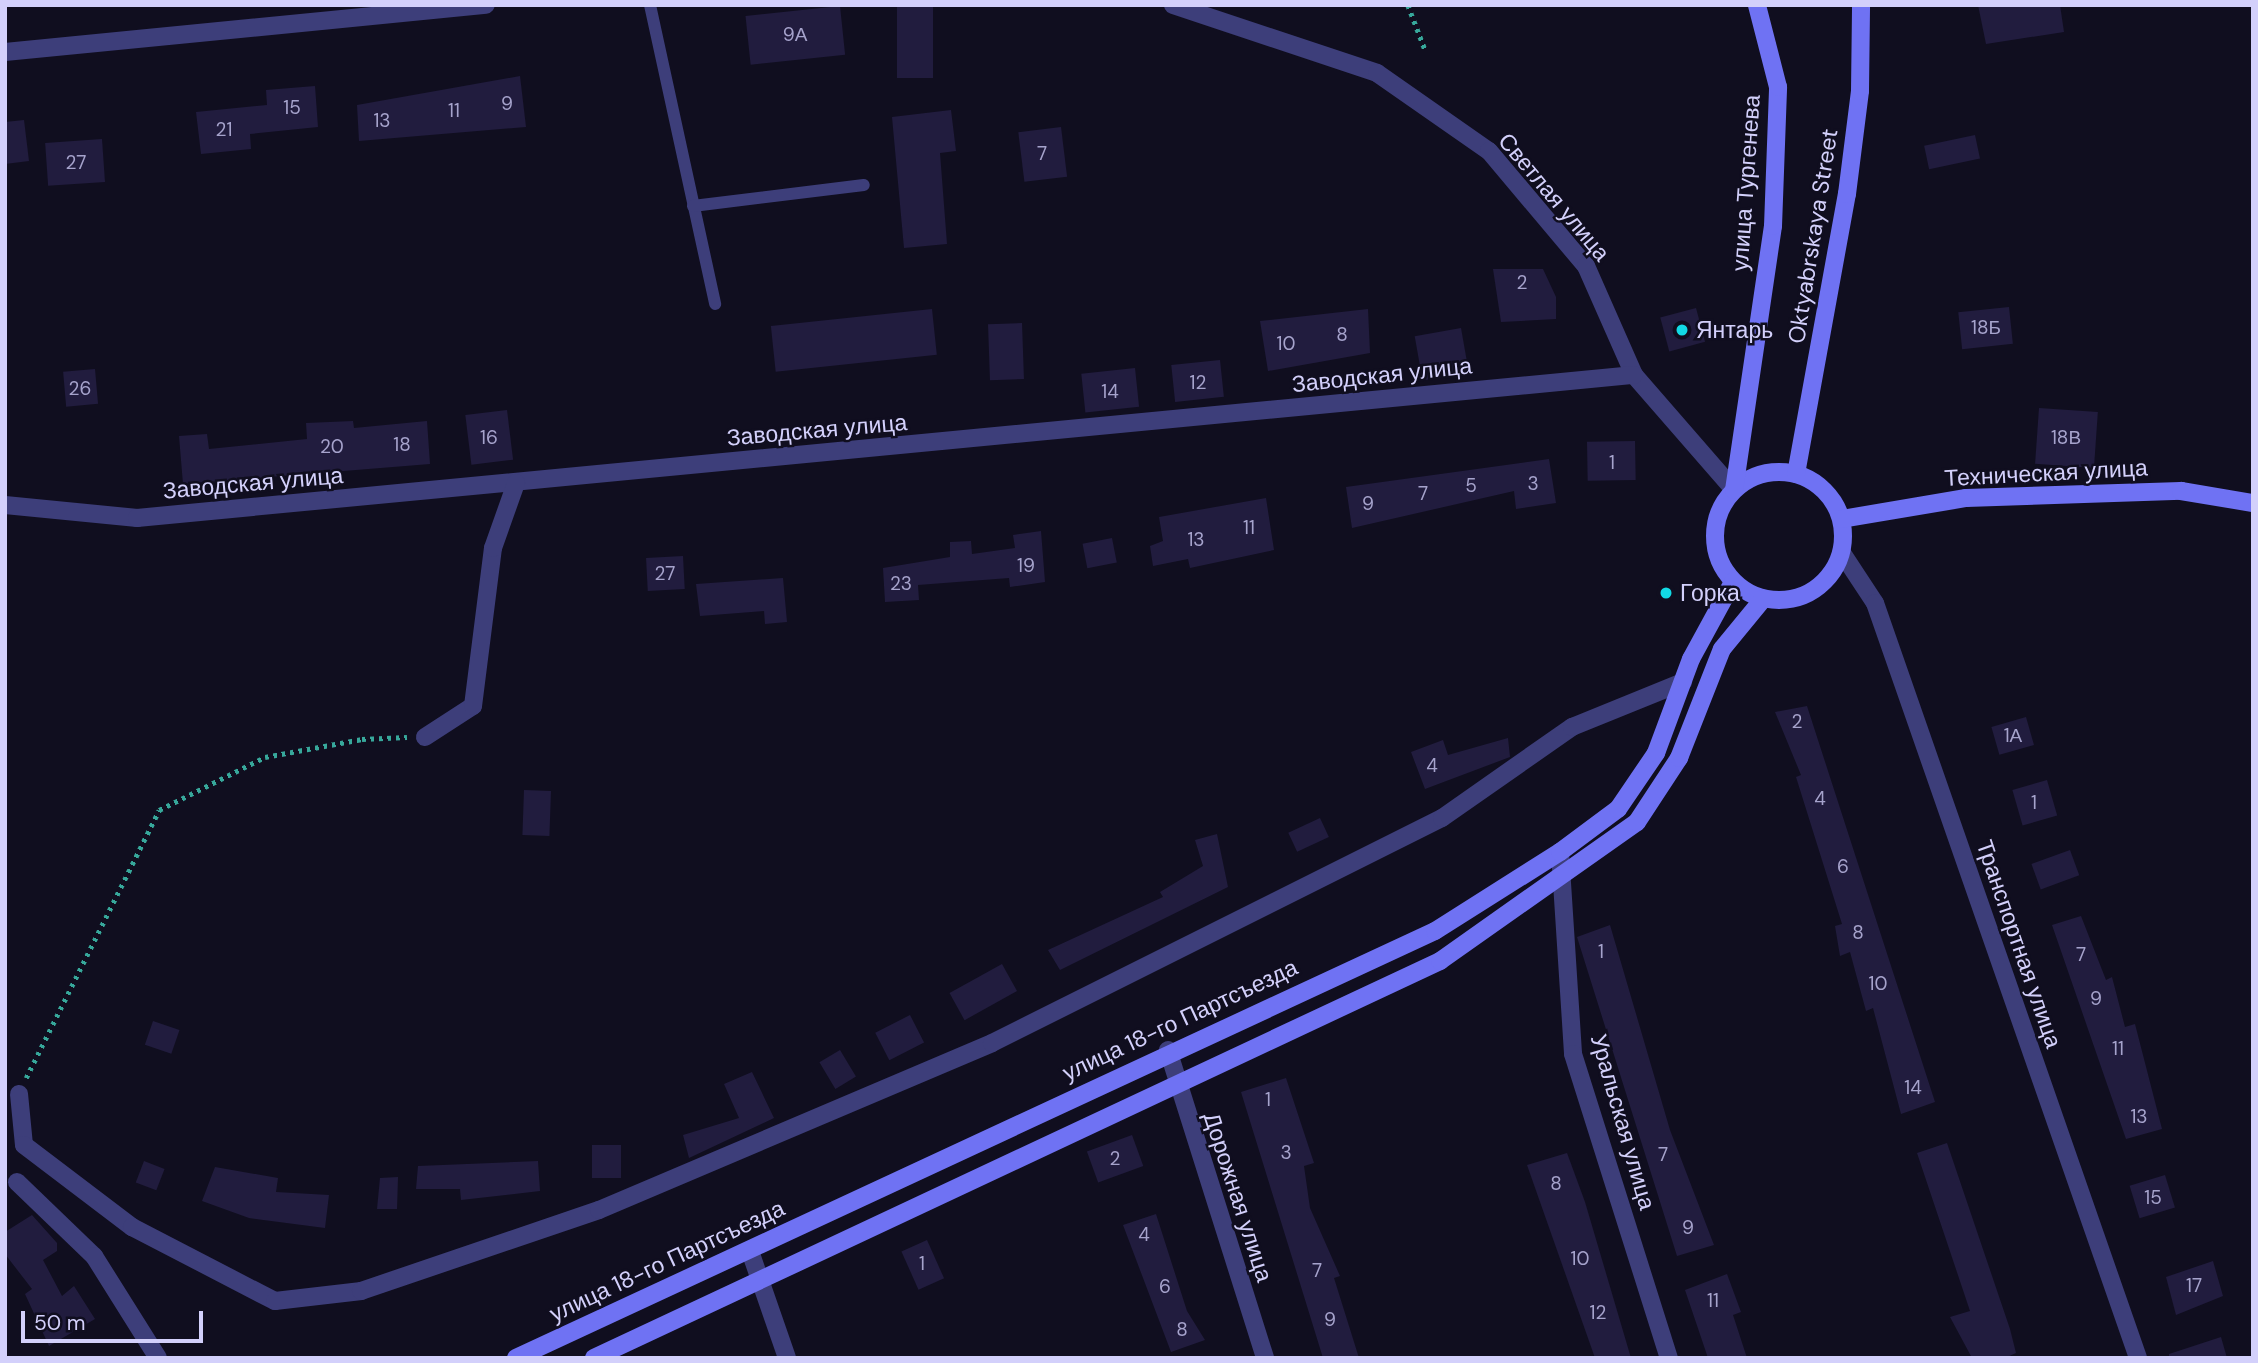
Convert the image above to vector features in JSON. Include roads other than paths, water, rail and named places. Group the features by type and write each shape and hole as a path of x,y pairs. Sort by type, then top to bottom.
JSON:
{"main road":[{"name":"улица Тургенева","path":"1734,490 1773,226 1778,87 1757,5"},
{"name":"Oktyabrskaya Street","path":"1796,474 1847,194 1860,91 1861,5"},
{"path":"1763,473 1796,474 1825,490 1842,519 1842,553 1834,571 1803,597 1763,599 1734,582 1722,566 1715,526 1734,490 1763,473"},
{"name":"Техническая улица","path":"1842,519 1966,498 2181,491 2253,503"},
{"name":"улица 18-го Партсъезда","path":"516,1358 750,1251 1168,1050 1435,931 1560,852 1618,809 1656,753 1683,682 1734,582"},
{"path":"594,1358 759,1278 1440,961 1560,881 1637,822 1679,758 1722,649 1763,599"}],"street":[{"path":"5,52 486,5"},
{"name":"Светлая улица","path":"1173,5 1377,73 1489,151 1587,266 1634,375 1734,490"},
{"name":"Заводская улица","path":"5,505 137,518 1634,375"},
{"path":"425,737 473,706 493,548 516,483"},
{"name":"Транспортная улица","path":"1842,553 1875,603 2138,1358"},
{"path":"19,1094 24,1145 132,1227 275,1301 361,1291 599,1210 992,1043 1442,817 1572,727 1683,682"},
{"name":"Уральская улица","path":"1560,852 1573,1054 1669,1358"},
{"name":"Дорожная улица","path":"1168,1050 1176,1085 1265,1358"},
{"path":"17,1182 94,1256 158,1358"},
{"path":"750,1251 787,1358"}],"lane":[{"path":"650,5 715,303"},
{"path":"693,206 864,185"}],"place":[{"name":"Янтарь","path":"1682,330"},
{"name":"Горка","path":"1666,593"}]}
